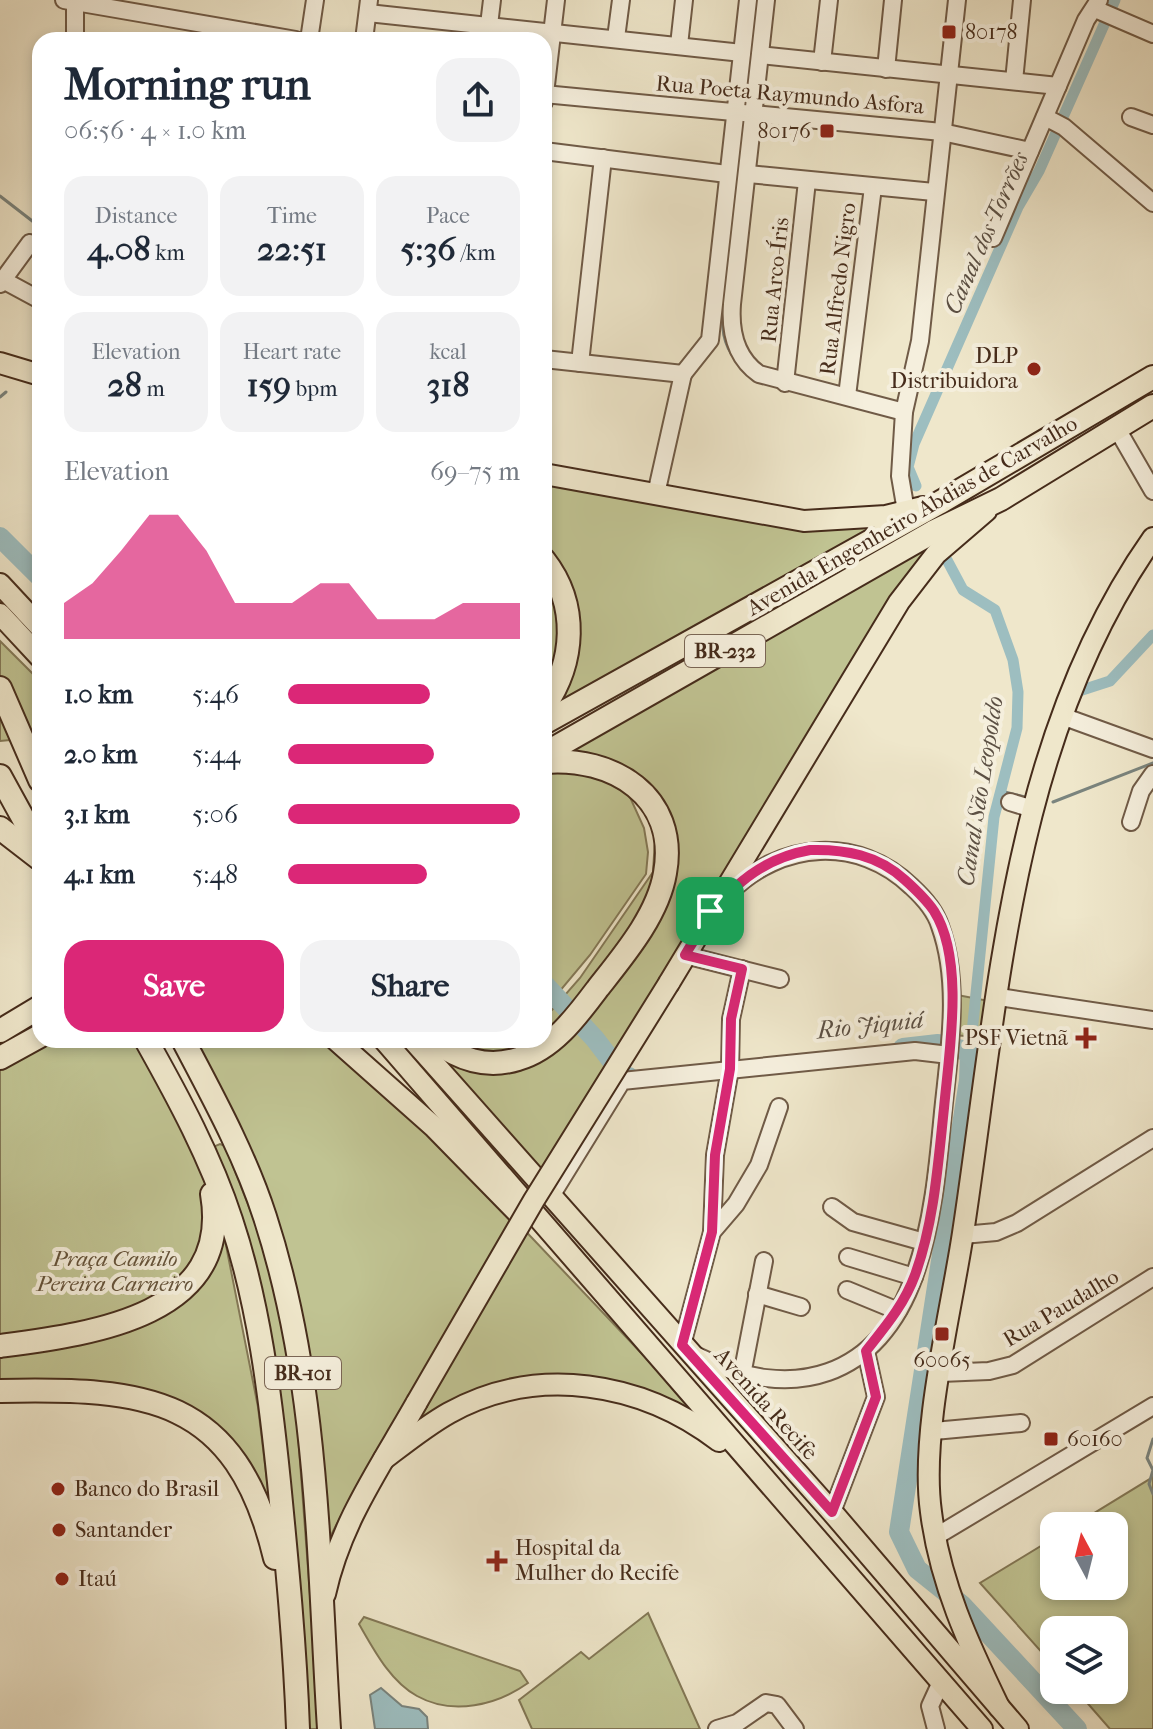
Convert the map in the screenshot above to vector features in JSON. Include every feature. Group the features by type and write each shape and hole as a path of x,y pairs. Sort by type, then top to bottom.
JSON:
{"highway":[{"name":"Avenida Engenheiro Abdias de Carvalho","path":"552,719 939,503 1153,377"},
{"name":"Avenida Engenheiro Abdias de Carvalho","path":"552,749 906,548 1001,499 1153,406"},
{"path":"552,577 566,606 570,638 563,675 552,694"},
{"path":"0,688 32,763"},
{"path":"552,762 581,761 611,771 643,792 660,821 667,853 662,885 650,914 581,1011 552,1040"},
{"path":"0,776 32,834"},
{"path":"0,828 32,853"},
{"path":"0,1031 32,1012"},
{"path":"0,1058 32,1040"},
{"name":"BR-101","path":"150,1048 207,1161 239,1247 266,1371 296,1674 298,1729"},
{"name":"BR-101","path":"187,1048 240,1154 265,1216 283,1278 305,1389 323,1602 329,1729"},
{"path":"446,1048 480,1063 519,1059 540,1048"},
{"path":"0,1346 106,1326 154,1310 185,1289 206,1264 215,1235 207,1161"},
{"path":"0,1391 69,1389 124,1393 177,1410 221,1445 258,1500 268,1529 296,1674"}],"main road":[{"path":"0,363 32,373"},
{"path":"552,475 804,521 839,521 939,503"},
{"name":"Avenida Engenheiro Abdias de Carvalho","path":"323,1602 338,1546 358,1500 534,1200 899,602 950,540 1001,499"},
{"path":"999,1707 948,1596 930,1509 941,1373 1016,886 1033,809 1076,677 1125,578 1153,538"},
{"path":"0,584 32,618"},
{"path":"0,614 32,648"},
{"path":"345,1048 434,1127 685,1388"},
{"path":"391,1048 754,1470 982,1729"},
{"name":"Avenida Recife","path":"420,1048 832,1512 1018,1729"},
{"path":"384,1459 423,1429 479,1399 538,1386 579,1385 616,1389 676,1411 717,1439 754,1470"}],"street":[{"path":"310,32 315,0"},
{"path":"428,19 430,0"},
{"path":"489,25 492,0"},
{"path":"552,31 556,0"},
{"path":"616,38 621,0"},
{"path":"679,45 684,0"},
{"path":"656,494 683,374 710,343 748,0"},
{"path":"766,0 732,328 748,366 759,374 904,412"},
{"path":"822,62 829,0"},
{"path":"886,69 893,0"},
{"path":"906,511 900,476 904,412 920,341 957,0"},
{"path":"1014,81 1022,0"},
{"path":"74,32 71,1 202,32"},
{"path":"365,32 368,6 428,19 742,53"},
{"path":"993,238 1058,86 1098,10 1152,32"},
{"path":"760,55 1058,86"},
{"name":"Rua Poeta Raymundo Asfora","path":"552,98 942,132 1030,151"},
{"path":"1045,117 1064,127 1153,203"},
{"path":"1131,117 1153,125"},
{"path":"552,152 727,174"},
{"path":"580,363 603,158"},
{"path":"748,174 934,192"},
{"name":"Rua Arco-Íris","path":"785,383 807,181"},
{"name":"Rua Alfredo Nigro","path":"847,396 873,187"},
{"path":"30,243 1,282 32,296"},
{"path":"552,360 683,374"},
{"path":"1116,427 1153,491"},
{"path":"1062,716 1153,749"},
{"path":"1131,822 1141,791 1153,774"},
{"path":"1010,802 1033,809"},
{"path":"710,911 748,876 798,852 846,851 880,862 924,898 940,925 951,974 949,1048 940,1148 924,1242 914,1277 898,1311 866,1351 846,1366 802,1381 763,1380 742,1375 684,1347 712,1232 715,1155 730,1067 731,1019 742,969"},
{"path":"685,955 780,979"},
{"path":"999,997 1153,1020"},
{"path":"551,1196 622,1081 730,1067 949,1048"},
{"path":"712,1232 729,1215 759,1165 779,1107"},
{"path":"963,1235 996,1232 1017,1223 1153,1138"},
{"path":"832,1207 853,1222 924,1242"},
{"path":"848,1257 914,1277"},
{"path":"742,1375 764,1261"},
{"name":"Rua Paudalho","path":"941,1373 989,1371 1013,1365 1153,1277"},
{"path":"847,1290 898,1311"},
{"path":"757,1294 801,1307"},
{"path":"832,1512 876,1397 866,1351"},
{"path":"935,1537 1153,1406"},
{"path":"934,1431 1021,1423"},
{"path":"936,1729 930,1706 941,1682"},
{"path":"717,1729 737,1723 762,1704 779,1708 795,1729"}],"green space":[{"path":"552,481 767,518 926,508 552,711"},
{"path":"933,532 932,550 546,1181 430,1048 552,1048 552,1010 580,978 653,872 655,839 650,815 615,765 583,752 552,750"},
{"path":"0,641 32,673 32,785 10,740 0,741"},
{"path":"552,768 585,768 629,795 644,828 648,852 646,874 590,955 552,1000"},
{"path":"952,994 989,1001 984,1037 950,1035"},
{"name":"Praça Camilo Pereira Carneiro","path":"32,1041 32,1048 150,1048 206,1150 220,1144 225,1146 260,1235 283,1320 295,1395 320,1729 300,1729 277,1436 218,1205 258,1407 272,1523 190,1413 0,1386 0,1046"},
{"path":"179,1048 341,1048 515,1220 700,1415 614,1381 574,1378 520,1383 377,1460 358,1483 329,1539 264,1216"},
{"path":"1153,1477 1153,1729 1110,1729 1088,1704 1128,1704 1128,1616 1040,1616 1040,1650 980,1583 1040,1547 1040,1600 1128,1600 1128,1512 1096,1512"},
{"path":"648,1613 700,1729 532,1729 519,1700 581,1652 589,1659"},
{"path":"364,1617 520,1671 528,1683 503,1697 474,1705 445,1706 431,1702 407,1690 391,1673 359,1624"}],"water":[{"path":"381,1688 402,1706 419,1709 427,1717 428,1729 375,1729 370,1695"}],"waterway":[{"path":"746,104 757,0"},
{"name":"Canal dos Torrões","path":"916,486 908,467 914,444 1018,207 1039,171 1115,0"},
{"path":"743,138 744,122"},
{"path":"0,196 32,221"},
{"path":"726,288 723,331 732,355"},
{"path":"0,397 6,392"},
{"name":"Rio Jiquiá","path":"0,537 32,569"},
{"name":"Canal São Leopoldo","path":"947,560 963,590 995,610 1013,660 1018,692 1017,728 994,817 970,1052"},
{"path":"1076,692 1110,681 1153,635"},
{"path":"1053,802 1153,763"},
{"path":"1001,791 1025,797"},
{"name":"Rio Jiquiá","path":"552,993 595,1039 624,1077 629,1077"},
{"name":"Rio Jiquiá","path":"903,1048 938,1044 970,1052 969,1080 899,1532 917,1569 962,1605 1077,1729"},
{"path":"1153,1439 1147,1458 1153,1470 1149,1484 1153,1494"}],"place":[{"name":"80178","path":"949,32"},
{"name":"80176","path":"827,131"},
{"name":"DLP Distribuidora","path":"1034,369"},
{"name":"PSF Vietnã","path":"1086,1038"},
{"name":"60065","path":"942,1334"},
{"name":"60160","path":"1051,1439"},
{"name":"Banco do Brasil","path":"58,1489"},
{"name":"Santander","path":"59,1530"},
{"name":"Hospital da Mulher do Recife","path":"497,1561"},
{"name":"Itaú","path":"62,1579"}],"route":[{"path":"810,850 846,851 880,862 924,898 935,913 948,953 951,974 949,1055 940,1148 924,1242 914,1277 898,1311 866,1351 876,1397 832,1512 682,1345 712,1232 710,1210 715,1155 730,1069 731,1019 742,969 685,955 710,911 748,876 783,857 810,850"}]}
